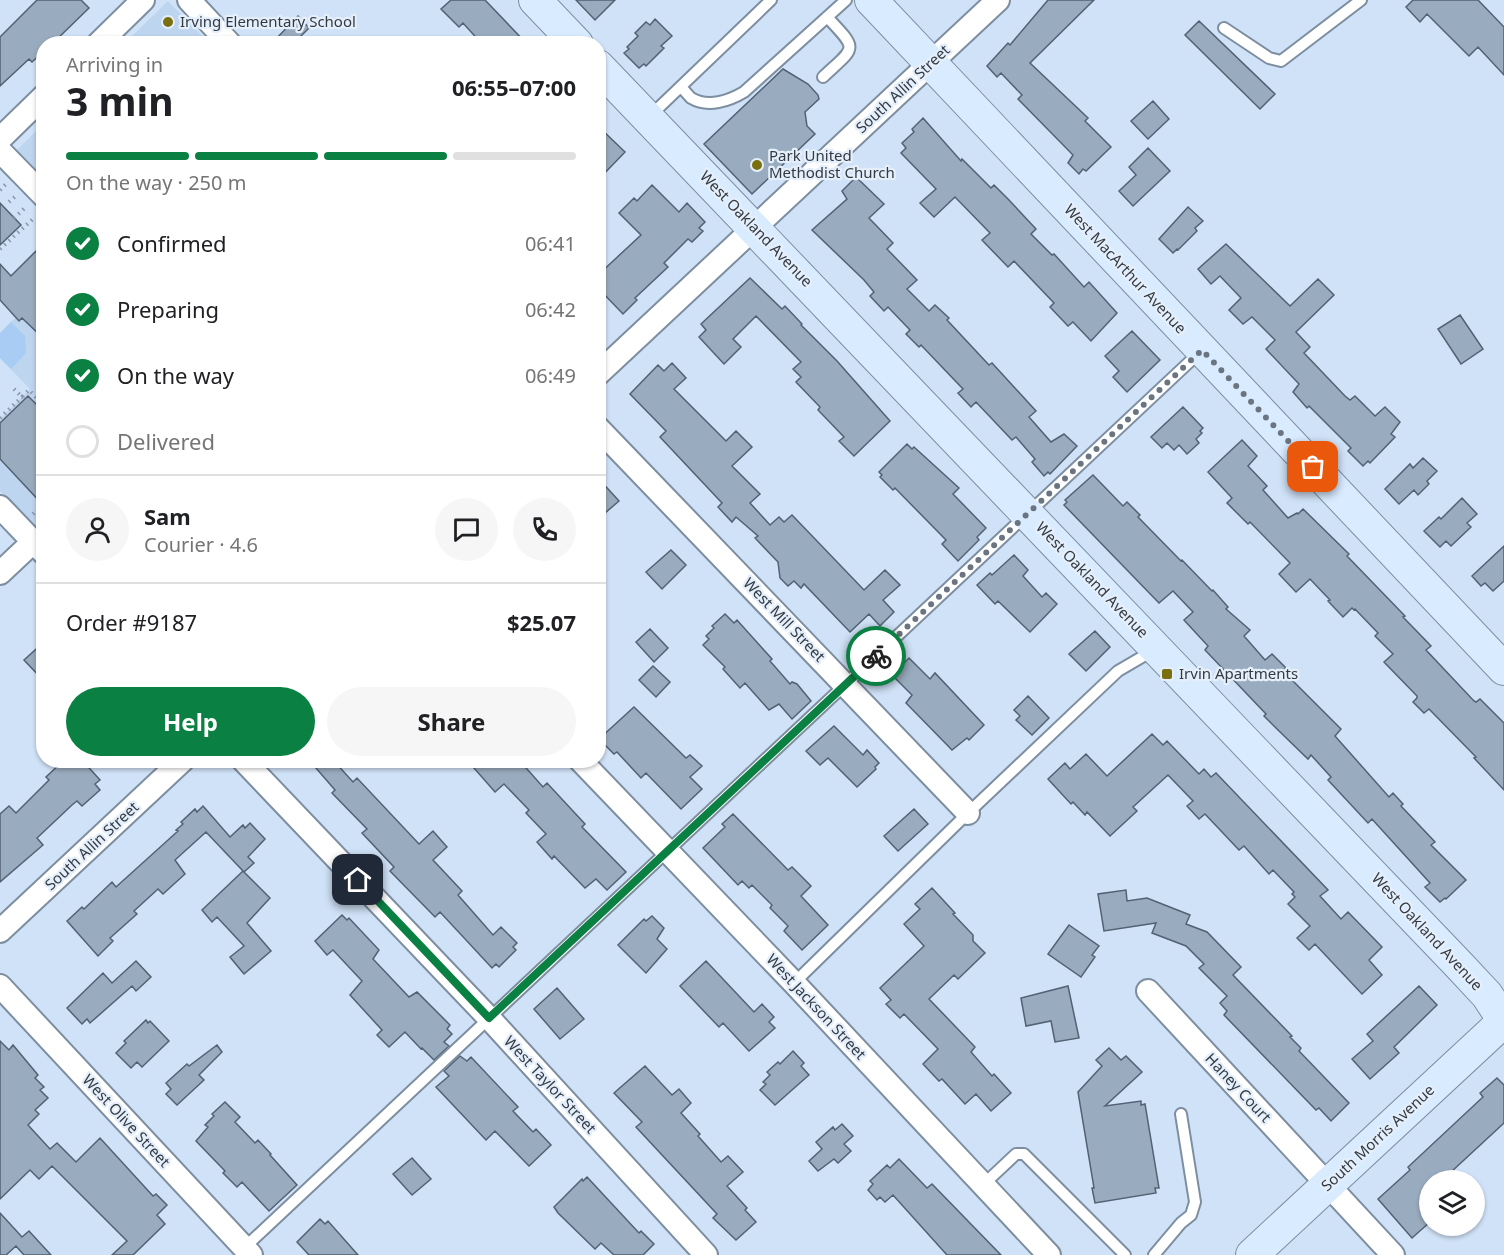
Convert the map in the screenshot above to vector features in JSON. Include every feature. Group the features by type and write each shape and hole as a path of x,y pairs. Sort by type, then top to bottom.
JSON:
{"main road":[{"path":"535,0 569,36"},
{"name":"West MacArthur Avenue","path":"871,0 1504,669"},
{"name":"West Oakland Avenue","path":"606,74 1459,965 1487,995 1504,1021"},
{"name":"South Morris Avenue","path":"1252,1255 1504,1021"}],"street":[{"path":"106,36 143,0"},
{"path":"189,0 223,36"},
{"name":"South Allin Street","path":"606,367 998,0"},
{"path":"0,139 36,104"},
{"path":"0,151 36,188"},
{"name":"West Mill Street","path":"606,436 968,813"},
{"path":"0,507 36,546"},
{"path":"0,573 36,549"},
{"name":"South Allin Street","path":"0,931 174,768"},
{"name":"West Taylor Street","path":"251,768 489,1018 706,1255"},
{"name":"West Jackson Street","path":"588,768 794,983 1049,1255"},
{"name":"West Olive Street","path":"0,986 245,1252"},
{"name":"Haney Court","path":"1148,991 1328,1185"},
{"path":"1328,1185 1393,1255"}],"lane":[{"path":"649,118 771,0"},
{"path":"681,87 691,98 700,100 719,102 735,97 744,92 846,0"},
{"path":"1224,28 1269,58 1281,61 1360,0"},
{"path":"823,77 849,52 851,46 827,17"},
{"path":"245,1252 489,1018 1202,350"},
{"path":"794,983 1118,671 1157,649"},
{"path":"1154,1255 1181,1223 1191,1215 1195,1202 1181,1114"},
{"path":"983,1185 1016,1154 1024,1154 1125,1255"}],"path":[{"path":"0,249 34,218"},
{"path":"14,389 23,398"},
{"path":"0,418 29,390 36,397"}],"shaded area":[{"name":"Irving Elementary School","path":"168,1 202,36 132,36"},
{"path":"36,131 36,174 15,152"},
{"path":"16,317 19,321 23,318 36,332 36,529 0,491 0,419 30,389 0,358 0,333"},
{"path":"11,322 25,336 26,353 11,369 0,358 0,333"}],"building":[{"path":"37,0 81,0 89,8 60,36 36,36 36,58 32,62 29,59 0,86 0,37"},
{"path":"451,0 485,0 519,36 475,36 463,23 459,27 441,9"},
{"path":"576,0 615,0 595,20"},
{"path":"1048,0 1094,0 1030,63 1088,118 1085,121 1111,147 1086,171 1083,169 1079,174 1068,163 1073,155 1018,99 1022,95 1001,73 997,77 987,66 1008,43 1010,45"},
{"path":"1413,0 1478,0 1504,27 1504,75 1478,47 1469,56 1427,14 1420,22 1406,7"},
{"path":"298,16 309,28 301,36 279,36"},
{"path":"655,19 672,36 661,46 664,48 646,66 644,64 639,68 624,53 638,36 635,33 646,22 650,25"},
{"path":"1199,21 1275,94 1260,109 1185,35"},
{"path":"783,69 808,84 818,95 819,99 805,112 807,126 815,134 752,194 704,144"},
{"path":"1153,101 1169,119 1148,139 1131,121"},
{"path":"923,118 961,161 962,159 991,188 994,185 1036,229 1031,234 1052,255 1054,254 1084,287 1089,282 1117,313 1091,341 1073,322 1068,326 1050,307 1054,303 1014,261 1008,267 982,240 990,233 955,197 934,217 920,203 936,189 901,153 906,148 902,143 914,132 912,129"},
{"path":"606,134 625,152 606,172"},
{"path":"1148,148 1170,171 1133,206 1119,191 1136,175 1129,167"},
{"path":"856,177 884,204 869,218 893,243 887,249 917,280 907,289 929,311 935,305 989,365 992,363 1036,411 1029,417 1051,442 1064,434 1077,446 1050,474 1048,472 1044,476 1032,462 1035,459 1016,437 1012,440 976,402 971,407 958,393 963,389 921,345 919,347 906,334 910,330 888,307 884,311 870,296 874,292 864,280 812,230 847,199 842,191"},
{"path":"652,185 679,212 687,203 705,222 699,228 703,231 692,242 688,239 664,263 668,267 635,298 637,300 623,314 606,296 606,268 641,235 619,213 634,198 637,201"},
{"path":"0,203 21,225 0,245"},
{"path":"1188,207 1203,221 1195,228 1197,231 1173,253 1159,239"},
{"path":"1226,244 1290,306 1318,279 1334,295 1296,332 1310,347 1304,353 1345,396 1350,400 1355,396 1375,416 1385,407 1400,422 1391,434 1395,437 1370,463 1368,461 1363,466 1348,451 1351,448 1293,392 1299,384 1266,349 1275,340 1252,317 1243,324 1229,310 1241,298 1220,276 1211,284 1198,269"},
{"path":"36,251 36,331 22,318 19,321 0,300 0,264 11,276"},
{"path":"750,278 782,309 785,306 890,421 854,456 839,441 844,437 818,410 820,407 796,382 801,377 793,369 801,362 756,316 733,339 741,347 724,364 699,337 706,330 701,324"},
{"path":"1460,315 1483,349 1461,364 1438,329"},
{"path":"1132,331 1160,360 1127,392 1113,377 1119,371 1105,356"},
{"path":"672,363 686,378 674,389 726,441 736,431 752,447 732,466 760,494 750,503 770,525 779,517 784,522 792,515 864,590 885,570 900,585 883,600 894,612 880,626 869,614 850,632 804,584 801,588 794,581 788,586 780,578 778,562 755,538 758,536 736,517 732,522 718,507 722,503 660,437 666,431 630,394 658,365 664,371"},
{"path":"28,396 36,404 36,497 0,459 0,423"},
{"path":"1183,407 1203,428 1200,431 1202,433 1196,439 1199,443 1187,454 1179,445 1174,450 1167,443 1162,448 1151,437"},
{"path":"1242,440 1257,456 1248,466 1267,486 1263,490 1288,518 1303,509 1349,554 1347,556 1405,616 1403,617 1431,646 1426,650 1474,701 1480,699 1504,723 1504,790 1474,758 1476,757 1429,709 1424,713 1413,702 1417,696 1384,662 1393,654 1375,636 1378,633 1355,609 1352,608 1343,617 1310,579 1296,592 1279,574 1290,563 1250,522 1248,524 1227,503 1232,498 1208,472"},
{"path":"907,444 912,449 914,447 959,488 953,494 986,528 977,537 979,540 958,561 942,544 946,540 895,488 893,490 880,477 882,475 879,472"},
{"path":"1423,458 1437,471 1418,495 1414,490 1399,504 1385,489 1410,464 1413,468"},
{"path":"1093,475 1123,506 1127,502 1140,515 1138,517 1181,561 1213,590 1228,607 1226,609 1250,630 1244,636 1265,660 1272,654 1286,668 1283,671 1341,729 1335,736 1389,797 1393,793 1403,804 1401,806 1435,842 1431,845 1466,880 1446,899 1440,902 1425,887 1430,883 1372,819 1368,823 1328,780 1331,777 1311,755 1308,759 1278,730 1264,716 1266,714 1205,650 1208,646 1184,620 1193,612 1173,591 1159,603 1064,505 1067,502 1065,500"},
{"path":"606,487 619,501 606,512"},
{"path":"1462,498 1477,514 1467,523 1471,527 1451,546 1446,541 1440,547 1424,531 1439,517 1441,519"},
{"path":"1504,546 1504,581 1493,591 1485,583 1481,586 1472,576"},
{"path":"671,550 686,565 662,589 646,572"},
{"path":"1014,555 1028,570 1023,576 1042,597 1046,593 1057,604 1030,632 998,601 995,604 977,585"},
{"path":"725,614 734,623 737,620 772,659 770,661 790,684 792,682 797,684 811,701 792,719 779,704 769,710 745,683 740,688 723,669 725,667 703,645 709,639 706,636 714,628 712,626"},
{"path":"650,629 668,648 654,662 636,642"},
{"path":"1095,631 1110,647 1086,671 1069,654"},
{"path":"36,649 36,673 24,660"},
{"path":"909,658 930,679 935,673 984,725 969,740 967,738 952,750 906,703 912,695 892,675"},
{"path":"653,666 670,682 656,697 639,680"},
{"path":"1028,696 1049,718 1032,735 1016,720 1020,716 1014,710"},
{"path":"634,707 686,758 690,755 702,766 690,777 702,789 681,809 646,773 641,778 617,752 614,754 606,746 606,733"},
{"path":"834,726 863,755 867,750 879,763 876,769 857,787 828,758 820,765 806,751"},
{"path":"1152,734 1163,745 1167,741 1199,774 1204,769 1211,777 1216,773 1328,890 1320,896 1341,919 1348,912 1382,947 1369,960 1382,975 1362,994 1315,944 1309,950 1297,938 1310,926 1288,904 1295,897 1292,894 1294,892 1273,870 1269,874 1244,846 1239,850 1205,814 1199,819 1187,806 1193,801 1168,775 1133,807 1137,811 1110,836 1087,812 1085,815 1073,802 1071,804 1048,779 1065,763 1070,769 1086,754 1107,776"},
{"path":"56,768 89,768 100,780 95,784 100,790 82,806 77,801 72,805 37,838 43,845 0,882 0,814 9,806 16,813 49,780 46,777"},
{"path":"316,768 340,768 353,782 357,778 419,844 433,831 447,847 433,860 462,891 458,895 493,935 501,927 517,943 513,947 516,950 499,967 496,964 492,968 440,912 435,917 390,871 394,867 362,833 367,829 332,793 335,790"},
{"path":"474,768 526,768 543,787 547,783 585,824 582,827 626,872 607,890 596,879 585,888 554,856 552,859 537,842 546,834 526,813 529,810 504,784 495,792"},
{"path":"203,806 230,837 243,825 245,828 250,823 265,839 248,857 254,863 244,872 270,898 247,923 271,951 244,974 230,957 244,946 217,917 212,922 202,910 243,871 206,832 175,860 185,874 163,894 158,889 134,911 137,914 110,938 113,941 98,956 67,921 82,907 84,909 112,882 116,887 178,831 176,830 183,824 181,822 195,809 197,812"},
{"path":"914,809 928,824 898,851 884,836"},
{"path":"733,814 788,870 792,867 811,886 801,896 828,925 802,950 784,931 788,926 770,908 772,905 752,885 749,888 742,881 738,885 703,848 725,827 722,824"},
{"path":"932,888 973,935 973,941 985,953 958,979 954,975 929,999 975,1047 971,1052 1011,1093 991,1111 976,1094 965,1104 942,1079 939,1081 923,1064 938,1049 904,1014 900,1018 886,1004 891,1000 880,988 924,946 904,924 920,909 915,904"},
{"path":"1126,890 1127,901 1147,898 1190,915 1186,924 1207,932 1241,967 1233,975 1292,1036 1290,1037 1301,1048 1299,1051 1349,1103 1331,1121 1319,1108 1316,1110 1224,1015 1227,1011 1220,1003 1227,996 1199,968 1204,964 1186,946 1152,933 1156,923 1104,931 1098,894"},
{"path":"342,915 347,920 349,918 379,950 373,959 409,997 417,992 450,1025 447,1029 452,1034 444,1042 449,1046 434,1060 405,1032 389,1047 377,1035 382,1030 350,995 362,981 333,950 327,955 315,941"},
{"path":"652,916 664,928 657,939 667,949 646,973 618,945 644,919 646,921"},
{"path":"1069,925 1099,946 1092,955 1095,957 1081,977 1048,954"},
{"path":"136,961 151,977 136,991 132,986 90,1023 87,1019 82,1024 67,1008 103,973 112,983"},
{"path":"706,961 754,1012 762,1004 774,1017 769,1022 775,1028 749,1051 723,1023 719,1027 680,986"},
{"path":"1068,986 1079,1038 1055,1042 1051,1021 1026,1026 1021,998"},
{"path":"1419,986 1437,1005 1394,1047 1399,1053 1370,1079 1352,1059 1373,1041 1367,1034"},
{"path":"557,988 584,1019 560,1039 534,1009"},
{"path":"146,1020 148,1023 150,1021 169,1041 142,1067 137,1062 131,1068 116,1053 126,1043 124,1041"},
{"path":"0,1041 9,1050 13,1045 38,1075 35,1078 44,1087 40,1090 48,1098 35,1110 39,1114 28,1125 50,1149 57,1143 76,1162 100,1138 153,1196 156,1194 167,1205 157,1215 165,1224 133,1255 112,1255 127,1241 52,1166 39,1179 30,1170 0,1199"},
{"path":"217,1045 222,1052 199,1075 204,1080 177,1105 166,1094 171,1089 166,1083 187,1064 189,1066"},
{"path":"1109,1048 1121,1060 1126,1056 1142,1072 1105,1106 1141,1101 1141,1105 1145,1104 1159,1188 1155,1188 1156,1193 1095,1203 1078,1092 1102,1066 1096,1060"},
{"path":"793,1051 804,1063 801,1066 809,1075 775,1105 760,1090 766,1084 763,1082 770,1075 767,1072 778,1062 780,1064"},
{"path":"460,1056 467,1061 471,1057 518,1107 513,1111 533,1132 536,1129 551,1145 529,1166 495,1131 486,1140 436,1087 449,1076 444,1071"},
{"path":"645,1066 672,1095 679,1089 691,1103 681,1113 721,1162 728,1156 743,1172 727,1186 756,1222 736,1240 713,1218 717,1214 636,1127 642,1122 614,1093"},
{"path":"1497,1078 1504,1085 1504,1123 1453,1170 1419,1170 1419,1232 1412,1238 1378,1199 1410,1170 1408,1167 1483,1097 1480,1093"},
{"path":"225,1102 240,1117 235,1122 255,1143 258,1140 297,1185 269,1211 242,1182 237,1187 196,1141 208,1127 205,1125 214,1116 212,1114"},
{"path":"842,1124 853,1136 844,1144 851,1151 838,1163 834,1159 818,1171 809,1161 822,1149 816,1142 833,1127 835,1130"},
{"path":"412,1158 431,1179 412,1195 393,1174"},
{"path":"899,1159 927,1188 932,1184 1001,1255 947,1255 893,1195 885,1202 880,1197 877,1200 868,1190 873,1184 870,1181 887,1165 890,1168"},
{"path":"587,1177 639,1233 641,1231 654,1244 643,1255 614,1255 601,1243 595,1249 558,1213 554,1207 582,1179 583,1181"},
{"path":"0,1213 22,1237 29,1231 51,1255 24,1255 16,1246 6,1255 0,1255"},
{"path":"320,1219 325,1224 328,1221 358,1255 309,1255 297,1242"}],"way so far":[{"path":"876,656 1202,350 1313,467"}],"place":[{"name":"Irving Elementary School","path":"168,22"},
{"name":"Park United Methodist Church","path":"757,165"},
{"name":"Irvin Apartments","path":"1167,674"}],"route":[{"path":"358,880 489,1018 876,656"}]}
